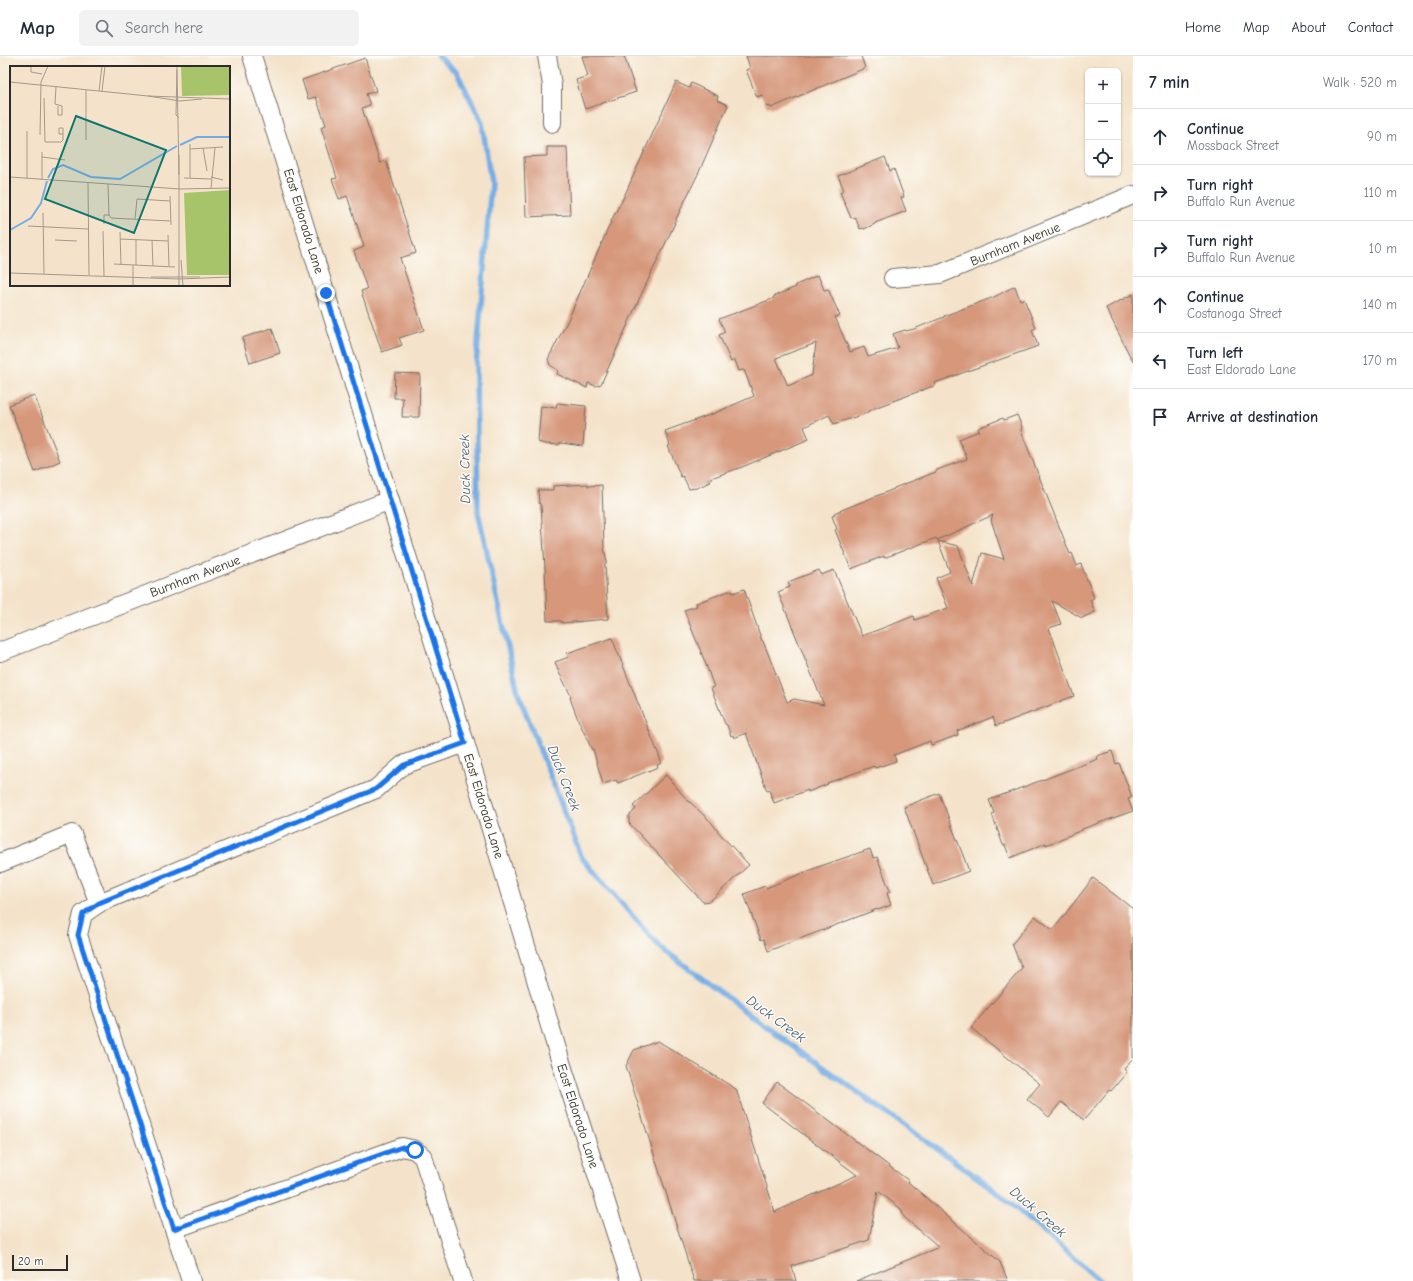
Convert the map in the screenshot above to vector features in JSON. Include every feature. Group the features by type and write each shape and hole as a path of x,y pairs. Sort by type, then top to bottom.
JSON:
{"street":[{"name":"East Eldorado Lane","path":"252,56 465,743 559,1056 631,1281"},
{"path":"548,56 552,84 552,123"},
{"name":"Burnham Avenue","path":"893,278 940,274 1133,195"},
{"name":"Burnham Avenue","path":"0,652 390,500"},
{"path":"191,1281 78,935 83,914 99,903 376,789 404,765 465,743"},
{"path":"0,863 72,834 99,903"},
{"path":"174,1229 402,1147 415,1150 423,1157 463,1281"}],"building":[{"path":"582,56 624,56 636,92 585,109 576,80 588,76"},
{"path":"746,56 861,56 865,68 771,108 770,106 767,107 762,95 757,97 746,70 750,68"},
{"path":"365,58 376,91 366,94 370,105 362,108 380,163 386,161 416,253 400,258 424,330 399,338 402,345 382,352 361,291 367,289 354,251 364,247 347,196 339,199 332,179 337,178 321,127 326,125 316,97 308,99 302,80"},
{"path":"676,82 689,88 691,83 718,96 717,100 728,105 699,172 674,223 601,384 596,386 588,383 587,388 557,374 558,370 550,365 548,359 568,320 614,215 621,203"},
{"path":"547,147 567,147 570,215 526,217 524,157 547,156"},
{"path":"885,157 890,171 894,169 904,197 901,198 906,211 864,229 860,229 855,217 851,218 840,192 844,190 838,176"},
{"path":"818,275 824,290 828,289 840,316 835,317 850,352 864,347 868,357 898,348 893,334 914,329 994,297 1015,286 1020,300 1024,299 1036,328 1032,330 1038,346 935,383 936,385 877,407 864,414 834,424 829,415 804,427 809,439 742,467 708,479 710,482 697,488 689,489 683,476 681,477 668,446 670,445 665,431 715,413 754,396 744,370 739,371 735,360 731,362 719,335 725,332 719,319 772,299 774,296 796,287 796,285","holes":["816,343 812,375 788,386 776,358"]},
{"path":"1133,294 1133,362 1106,308"},
{"path":"272,328 280,353 250,363 242,338"},
{"path":"395,373 420,374 419,417 402,417 403,398 394,398"},
{"path":"34,395 60,461 35,472 9,405"},
{"path":"557,403 586,406 583,446 560,443 559,445 545,444 538,442 541,406 556,408"},
{"path":"1017,415 1022,427 1021,431 1070,554 1072,553 1077,566 1081,564 1094,598 1090,600 1095,612 1082,618 1052,601 1061,624 1049,628 1074,696 996,726 993,717 957,731 958,735 931,745 930,741 894,755 896,761 875,768 874,766 827,783 828,784 808,792 808,790 774,803 769,790 767,791 746,733 734,738 733,735 731,736 727,725 725,724 711,688 714,687 684,610 697,606 696,603 732,590 733,593 744,589 762,641 787,702 794,699 824,705 778,592 790,587 788,582 819,570 821,575 834,570 862,636 914,616 915,620 948,608 936,578 950,572 938,541 958,546 973,586 982,553 1004,559 991,520 993,515 937,540 936,538 851,569 835,530 837,529 832,516 835,515 834,513 967,459 959,439 979,431 978,428 1003,418 1004,420"},
{"path":"588,484 588,486 602,485 604,547 607,563 605,564 608,619 562,623 561,621 547,621 541,505 539,503 538,490 553,490 553,486"},
{"path":"612,638 662,763 657,765 658,767 618,783 616,780 603,784 593,749 592,750 577,717 570,698 571,696 555,662 569,657 567,653"},
{"path":"1112,751 1116,764 1119,763 1132,797 1128,799 1133,811 1082,829 1046,845 1046,843 1010,858 1005,845 1003,845 992,814 994,813 989,800 1098,759 1097,756"},
{"path":"666,775 688,801 711,822 749,865 710,901 703,902 629,823 629,816 636,809 633,806"},
{"path":"939,793 969,871 933,885 904,807"},
{"path":"870,849 873,858 877,857 890,891 887,893 891,905 768,951 764,939 761,940 744,894 765,886 766,888 818,867"},
{"path":"1093,878 1133,909 1133,1059 1124,1069 1127,1072 1111,1091 1109,1090 1084,1120 1061,1102 1049,1117 1027,1099 1040,1084 971,1028 1022,968 1012,944 1035,916 1053,930"},
{"path":"658,1041 736,1089 775,1212 857,1175 762,1103 777,1082 909,1181 908,1182 1000,1262 1008,1281 856,1281 939,1247 904,1217 901,1209 878,1191 869,1240 792,1266 796,1281 694,1281 626,1066 634,1050"}],"waterway":[{"name":"Duck Creek","path":"438,56 457,73 482,122 491,183 476,367 478,512 518,693 582,858 659,946 758,1021 999,1193 1100,1281"}],"route":[{"path":"326,293 465,743 404,765 376,789 99,903 83,914 78,935 174,1229 402,1147 415,1150"}]}
